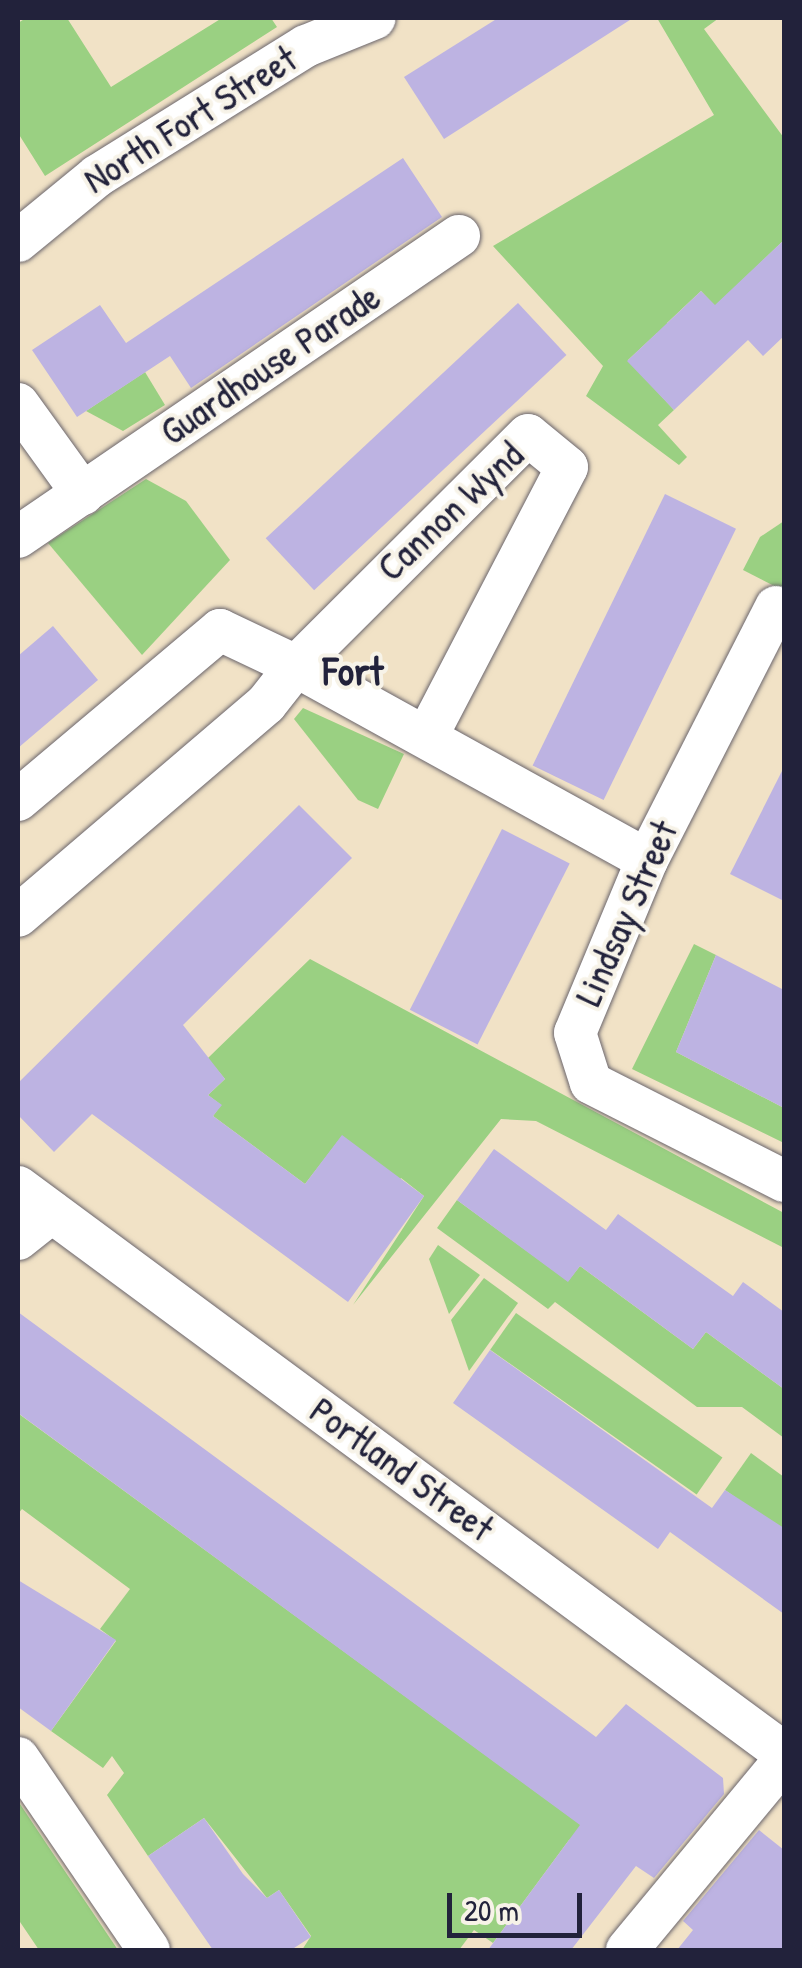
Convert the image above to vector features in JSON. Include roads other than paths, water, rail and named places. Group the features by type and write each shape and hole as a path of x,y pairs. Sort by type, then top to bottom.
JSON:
{"street":[{"name":"North Fort Street","path":"18,240 74,191 297,32 375,18"},
{"name":"Guardhouse Parade","path":"18,538 459,236"},
{"path":"18,404 83,494"},
{"name":"Cannon Wynd","path":"296,666 528,434 567,467 426,736"},
{"name":"Lindsay Street","path":"776,607 647,860 579,1011 581,1069 591,1084 784,1182"},
{"path":"18,800 220,630 426,736 647,860"},
{"path":"18,916 266,704 296,666"},
{"name":"Portland Street","path":"18,1187 784,1756"},
{"path":"18,1239 52,1212"},
{"path":"627,1950 784,1756"},
{"path":"18,1758 149,1950"}],"district":[{"name":"Fort","path":"353,670"}]}
